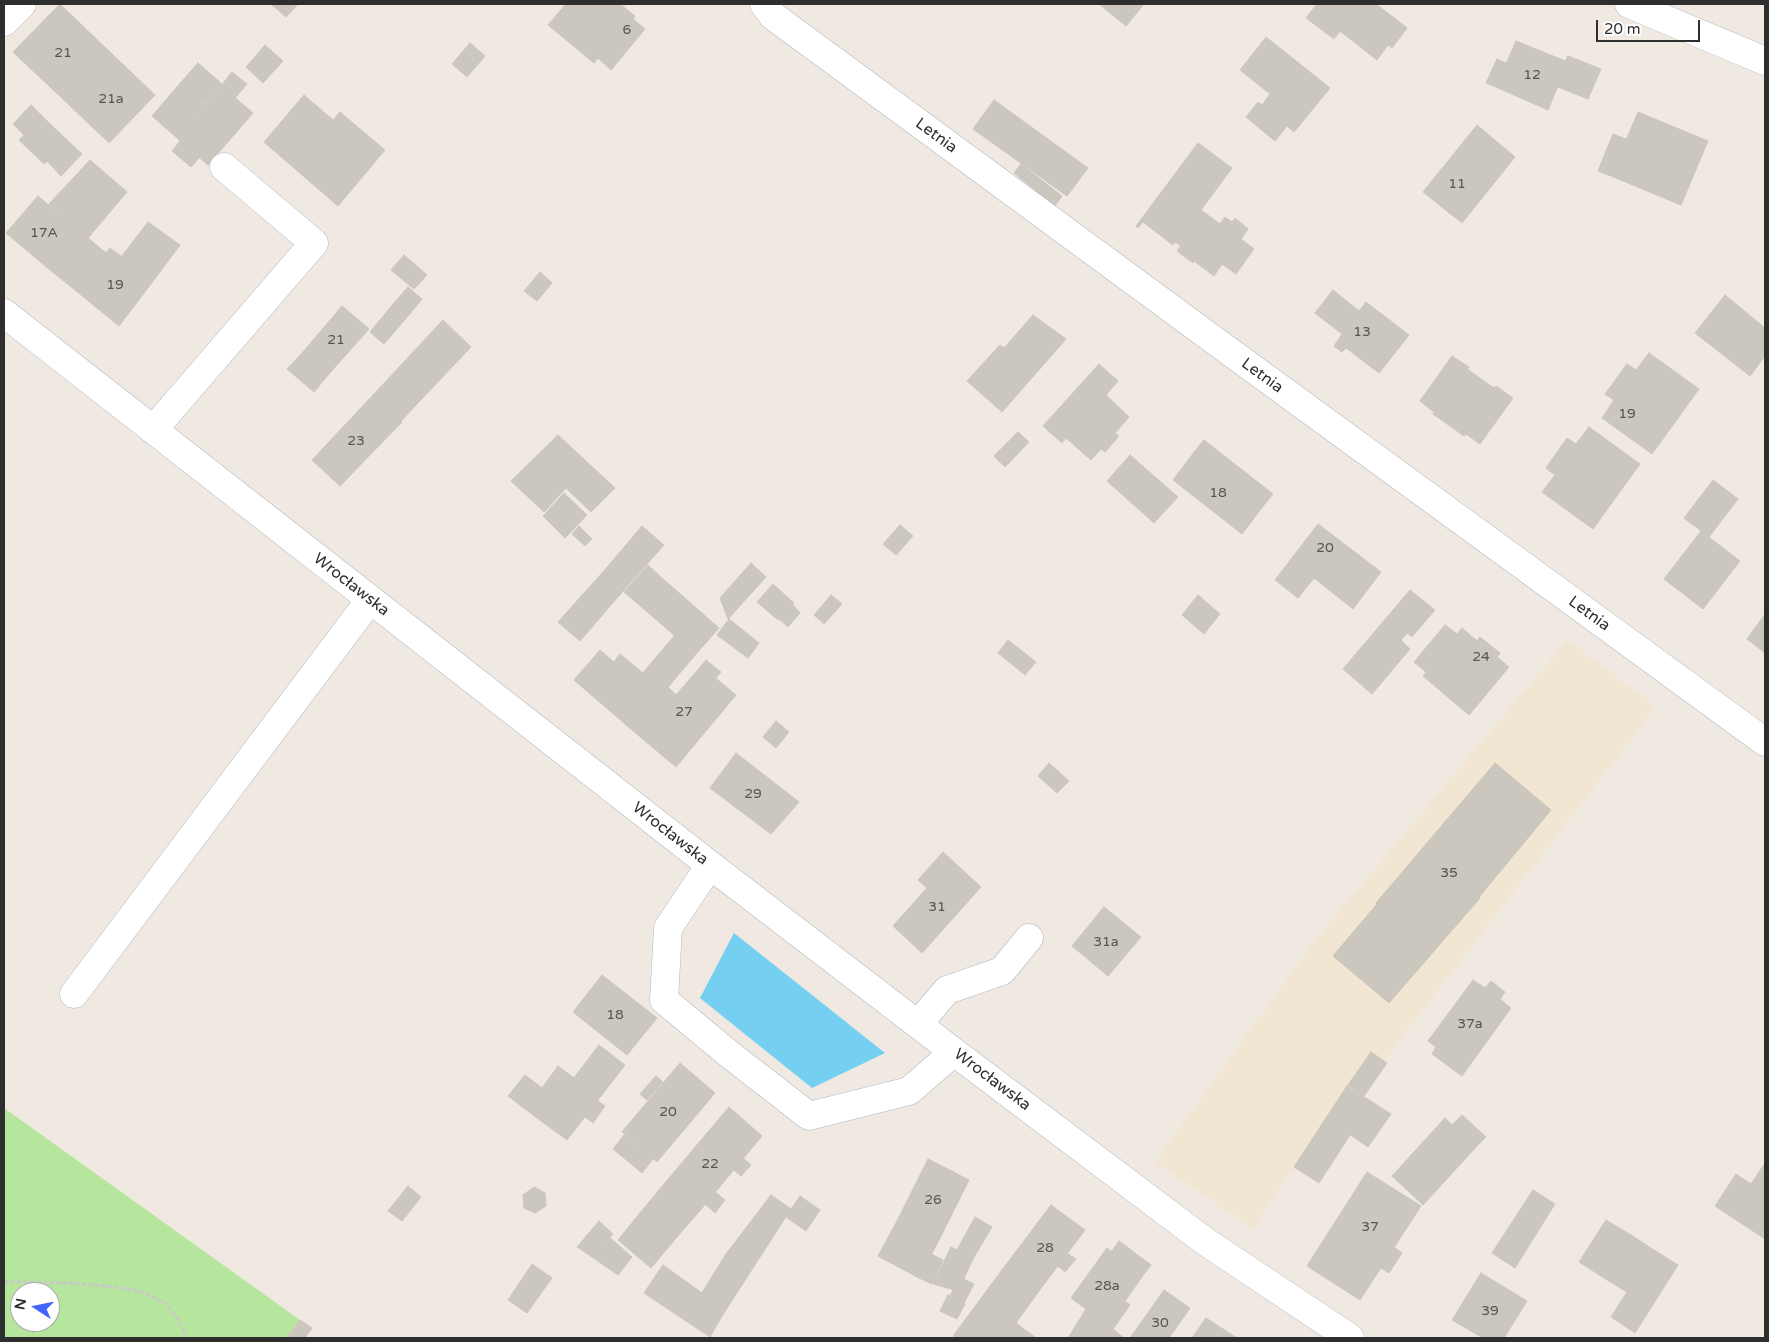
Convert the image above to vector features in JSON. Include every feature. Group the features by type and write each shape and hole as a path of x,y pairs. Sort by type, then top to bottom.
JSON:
{"street":[{"path":"4,22 22,4"},
{"name":"Letnia","path":"764,4 773,16 1221,346 1765,742"},
{"path":"1628,4 1765,62"},
{"path":"153,430 314,243 224,166"},
{"name":"Wrocławska","path":"4,313 710,865 954,1052 1206,1242 1350,1338"},
{"path":"74,994 370,600"},
{"path":"710,865 668,928 664,1000 729,1054 809,1116 909,1091 954,1052"},
{"path":"918,1024 947,990 1002,971 1029,938"}],"path":[{"path":"4,1282 70,1282 142,1292 167,1304 181,1324 186,1338"}],"shaded area":[{"path":"1567,640 1656,707 1384,1061 1371,1052 1253,1229 1155,1162 1315,940"}],"green space":[{"path":"4,1108 300,1320 285,1338 4,1338"}],"water":[{"path":"734,933 885,1053 812,1088 700,998"}],"building":[{"path":"60,4 112,54 66,102 13,52"},
{"path":"271,4 298,4 286,17"},
{"path":"566,4 620,4 635,16 633,19 645,29 611,70 598,58 594,63 548,25"},
{"path":"1099,4 1144,4 1126,26"},
{"path":"1317,4 1376,4 1407,28 1392,48 1388,45 1377,60 1340,31 1334,39 1306,18"},
{"path":"1266,37 1330,88 1294,132 1287,126 1275,141 1246,117 1258,102 1262,105 1270,94 1240,70"},
{"path":"1516,41 1568,62 1548,110 1496,87"},
{"path":"470,43 485,56 467,77 452,64"},
{"path":"265,45 283,61 263,83 246,67"},
{"path":"112,54 155,95 109,143 66,102"},
{"path":"1568,56 1601,69 1588,99 1558,87 1568,62 1565,61"},
{"path":"1497,59 1506,63 1496,87 1486,83"},
{"path":"198,63 222,84 207,101 183,80"},
{"path":"232,72 247,84 235,98 221,86"},
{"path":"183,80 207,101 177,138 152,116"},
{"path":"221,86 253,113 208,165 177,138"},
{"path":"304,95 333,120 340,112 385,150 338,206 264,142"},
{"path":"994,100 1088,168 1067,196 973,129"},
{"path":"31,105 42,116 24,135 13,124"},
{"path":"1638,112 1708,141 1681,205 1611,176"},
{"path":"42,116 67,140 44,164 19,140"},
{"path":"1477,125 1515,157 1462,223 1423,192"},
{"path":"1613,134 1626,139 1611,176 1598,171"},
{"path":"67,140 82,154 61,176 47,161"},
{"path":"180,141 200,157 191,167 172,151"},
{"path":"1198,143 1232,168 1201,210 1220,224 1225,217 1232,222 1235,218 1248,229 1241,239 1254,249 1236,274 1222,264 1214,276 1177,251 1181,246 1175,242 1173,245 1143,222 1138,228 1136,226"},
{"path":"90,160 127,192 88,238 49,204"},
{"path":"1021,164 1062,196 1055,206 1014,173"},
{"path":"38,196 82,233 50,270 6,233"},
{"path":"148,222 180,245 154,280 122,256"},
{"path":"82,233 106,253 75,290 50,270"},
{"path":"110,248 154,280 119,326 75,290"},
{"path":"404,255 427,275 414,289 391,270"},
{"path":"540,272 552,283 537,301 524,291"},
{"path":"408,287 422,299 409,315 394,303"},
{"path":"1333,290 1359,311 1366,302 1409,335 1379,373 1346,348 1342,352 1334,346 1342,334 1315,313"},
{"path":"1725,295 1765,328 1765,356 1750,376 1695,333"},
{"path":"394,303 409,315 384,344 370,332"},
{"path":"342,306 369,329 329,374 303,352"},
{"path":"1033,315 1066,339 1002,412 967,381 1000,345 1004,348"},
{"path":"443,320 471,347 401,421 373,395"},
{"path":"303,352 329,374 314,392 287,369"},
{"path":"1649,353 1699,389 1652,454 1602,418 1614,400 1605,394 1627,364 1636,370"},
{"path":"1452,356 1469,367 1467,369 1494,388 1496,386 1513,398 1480,444 1466,434 1464,436 1433,414 1434,412 1420,401"},
{"path":"1099,364 1118,381 1106,395 1129,417 1115,433 1119,436 1105,452 1101,449 1091,460 1066,438 1062,443 1043,426"},
{"path":"373,395 402,422 340,486 312,460"},
{"path":"1589,427 1640,464 1593,529 1542,492 1555,475 1546,468 1567,438 1576,444"},
{"path":"1018,432 1029,442 1005,467 994,456"},
{"path":"558,435 615,488 591,512 566,488 544,512 511,481"},
{"path":"1204,440 1273,494 1264,505 1195,451"},
{"path":"1195,451 1264,505 1242,534 1173,480"},
{"path":"1130,455 1178,497 1154,523 1107,481"},
{"path":"1713,480 1738,499 1709,537 1684,518"},
{"path":"564,493 587,515 565,538 543,516"},
{"path":"1318,524 1381,572 1353,609 1314,578 1298,598 1275,580"},
{"path":"900,525 913,536 896,555 883,544"},
{"path":"579,526 592,539 585,546 572,534"},
{"path":"642,526 664,545 624,590 603,572"},
{"path":"1701,531 1740,561 1703,609 1664,579"},
{"path":"751,563 766,577 728,619 720,598"},
{"path":"648,565 662,578 638,604 624,592"},
{"path":"603,572 624,590 580,641 558,622"},
{"path":"662,578 719,628 696,654 638,604"},
{"path":"773,584 794,603 778,620 757,602"},
{"path":"1410,590 1435,610 1412,637 1407,633 1401,640 1410,649 1372,694 1343,669"},
{"path":"831,595 842,604 824,624 814,615"},
{"path":"1198,595 1220,614 1204,634 1182,615"},
{"path":"792,604 800,613 788,627 779,619"},
{"path":"1765,614 1765,653 1747,639"},
{"path":"729,619 759,643 748,658 717,635"},
{"path":"1445,625 1457,634 1426,672 1414,662"},
{"path":"1462,628 1477,641 1480,637 1500,653 1497,657 1509,667 1469,715 1423,676"},
{"path":"674,636 696,654 632,730 574,680 600,650 636,681"},
{"path":"1008,640 1036,662 1025,675 998,653"},
{"path":"620,654 643,673 636,681 614,662"},
{"path":"706,660 721,672 716,678 701,666"},
{"path":"701,666 736,695 676,767 632,730 668,687 676,695"},
{"path":"776,721 789,732 776,748 763,737"},
{"path":"736,753 799,802 771,834 710,788"},
{"path":"1049,763 1069,781 1057,793 1038,776"},
{"path":"1495,763 1551,810 1480,898 1389,1003 1333,956"},
{"path":"943,852 981,887 922,953 893,926 927,888 918,880"},
{"path":"1104,907 1141,937 1108,976 1072,946"},
{"path":"602,975 657,1018 627,1055 573,1012"},
{"path":"1473,980 1485,988 1491,981 1505,992 1500,999 1511,1008 1462,1076 1432,1054 1436,1047 1428,1041"},
{"path":"599,1045 625,1065 567,1140 541,1121"},
{"path":"1371,1052 1387,1063 1364,1096 1348,1085"},
{"path":"680,1063 715,1093 657,1162 622,1132"},
{"path":"558,1066 574,1078 541,1121 508,1096 525,1075 542,1088"},
{"path":"656,1076 663,1082 647,1100 640,1094"},
{"path":"1347,1086 1391,1114 1368,1147 1326,1118"},
{"path":"598,1101 605,1106 593,1123 585,1117"},
{"path":"729,1107 762,1136 698,1213 664,1184"},
{"path":"1462,1115 1486,1137 1476,1147 1452,1125"},
{"path":"1326,1118 1350,1135 1319,1183 1294,1167"},
{"path":"1445,1118 1476,1147 1423,1205 1392,1176"},
{"path":"624,1135 653,1159 642,1173 613,1149"},
{"path":"743,1158 751,1165 741,1176 734,1170"},
{"path":"928,1159 969,1180 938,1242 897,1221"},
{"path":"1765,1163 1765,1239 1715,1206 1736,1174 1751,1184"},
{"path":"1367,1172 1421,1206 1360,1300 1307,1266"},
{"path":"664,1184 698,1213 677,1237 644,1208"},
{"path":"408,1186 421,1197 402,1221 388,1211"},
{"path":"534,1187 545,1193 546,1206 535,1213 524,1208 523,1195"},
{"path":"1533,1190 1555,1204 1515,1268 1492,1253"},
{"path":"715,1192 725,1200 715,1213 705,1204"},
{"path":"771,1195 791,1209 751,1271 726,1254"},
{"path":"800,1196 820,1210 806,1231 786,1217"},
{"path":"1051,1205 1085,1230 1036,1295 1002,1270"},
{"path":"644,1208 677,1237 651,1268 618,1240"},
{"path":"975,1217 992,1227 973,1259 957,1250"},
{"path":"1606,1220 1631,1235 1604,1278 1579,1262"},
{"path":"599,1221 613,1234 592,1257 577,1247"},
{"path":"897,1221 938,1242 919,1278 878,1256"},
{"path":"1631,1235 1654,1250 1627,1292 1604,1278"},
{"path":"609,1237 632,1257 618,1275 592,1257"},
{"path":"1119,1241 1151,1265 1144,1274 1112,1251"},
{"path":"951,1247 973,1259 958,1291 933,1284"},
{"path":"1394,1247 1402,1253 1389,1273 1381,1268"},
{"path":"1107,1248 1144,1274 1125,1301 1130,1305 1113,1329 1071,1298"},
{"path":"1654,1250 1678,1265 1635,1333 1611,1317"},
{"path":"726,1254 751,1271 722,1316 698,1299"},
{"path":"931,1254 943,1260 932,1284 919,1278"},
{"path":"1068,1254 1076,1259 1065,1272 1058,1266"},
{"path":"532,1264 552,1278 527,1313 508,1300"},
{"path":"663,1265 702,1293 698,1299 722,1316 710,1337 644,1293"},
{"path":"1002,1270 1036,1295 1016,1323 999,1311 978,1338 956,1338 953,1336"},
{"path":"1481,1273 1527,1301 1504,1338 1483,1338 1452,1320"},
{"path":"964,1279 974,1284 964,1303 950,1296 953,1290 958,1291"},
{"path":"1164,1290 1190,1308 1169,1338 1130,1338"},
{"path":"948,1295 965,1304 957,1319 940,1311"},
{"path":"1086,1309 1113,1329 1107,1338 1068,1338"},
{"path":"999,1311 1016,1323 1036,1338 978,1338"},
{"path":"1206,1318 1237,1338 1192,1338"},
{"path":"300,1320 312,1328 305,1338 286,1338"},
{"path":"1113,1329 1124,1338 1107,1338"}]}
